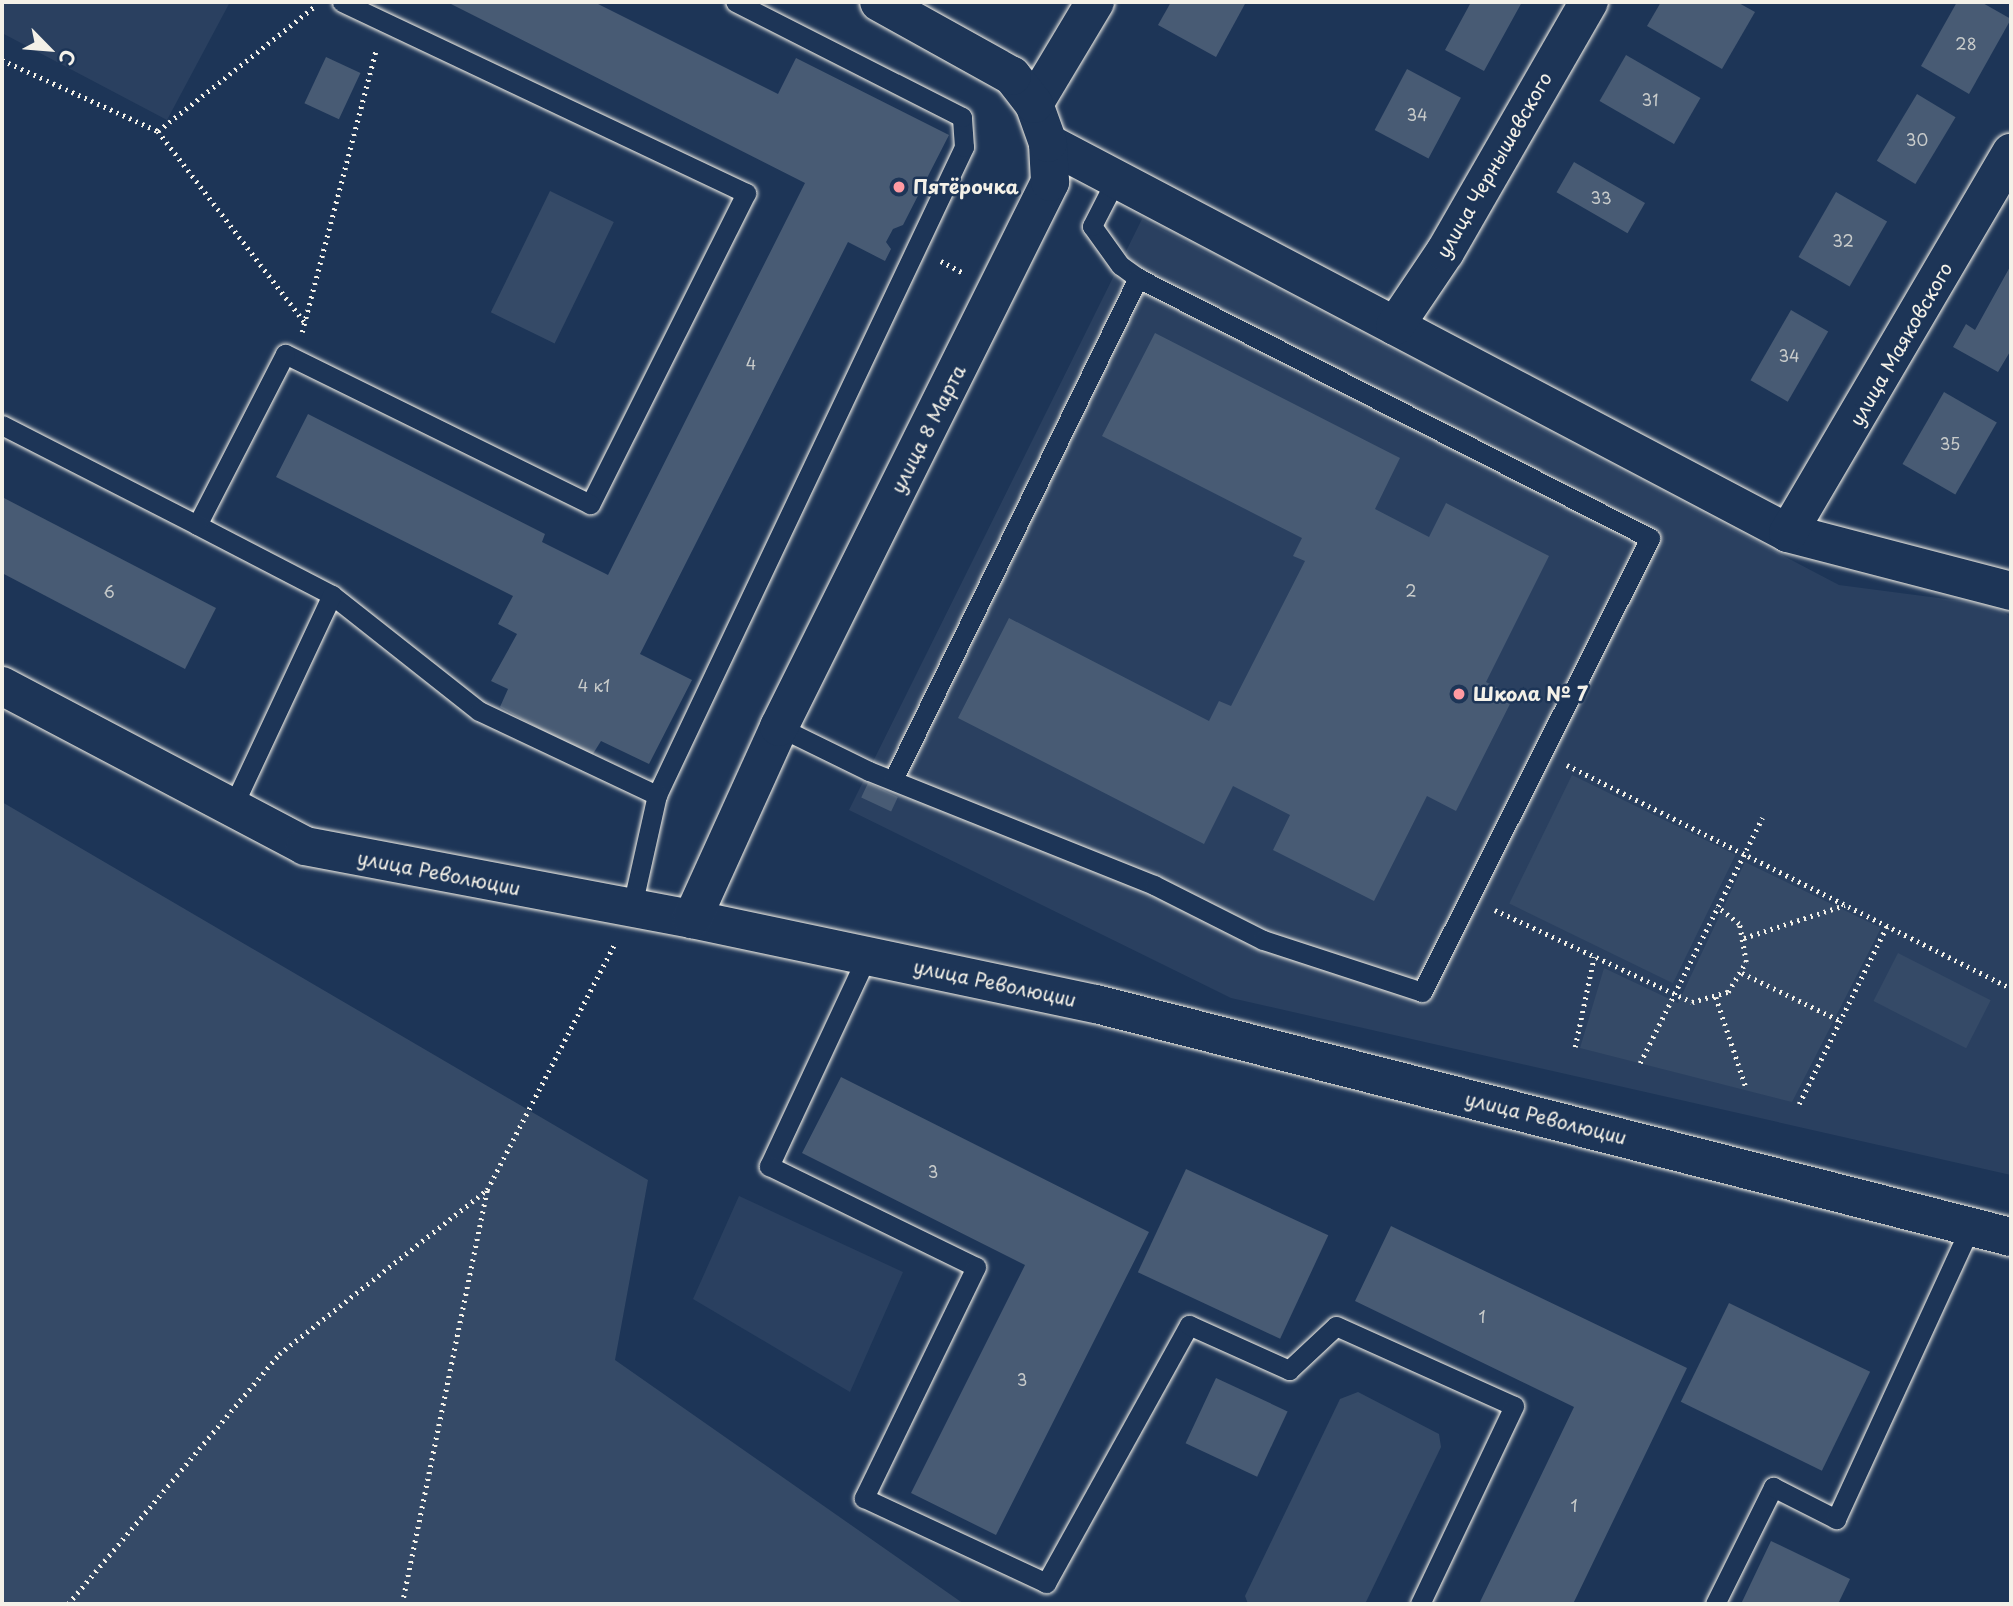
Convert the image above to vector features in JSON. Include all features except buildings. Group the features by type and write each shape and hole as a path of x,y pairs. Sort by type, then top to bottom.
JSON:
{"street":[{"name":"улица 8 Марта","path":"692,919 779,727 1050,182 1048,143 1034,104 1012,76 879,2"},
{"path":"1034,104 1095,2"},
{"name":"улица Чернышевского","path":"1395,326 1445,252 1589,2"},
{"path":"1048,143 1788,533 2011,592"},
{"name":"улица Маяковского","path":"1788,533 2011,153"},
{"name":"улица Революции","path":"2,686 233,806 304,846 631,911 692,919 1096,1004 2011,1237"}],"lane":[{"path":"197,525 285,354 590,504 746,193 342,2"},
{"path":"631,911 657,795 918,250 964,147 962,117 734,2"},
{"path":"779,727 893,780 1154,884 1263,940 1422,992 1650,538 1138,278 1120,265 1092,226 1116,179"},
{"path":"893,780 1138,278"},
{"path":"2,425 332,595 479,711 657,795"},
{"path":"233,806 332,595"},
{"path":"867,956 769,1166 976,1267 864,1498 1046,1583 1189,1325 1289,1370 1336,1326 1514,1406 1420,1604"},
{"path":"1715,1604 1773,1487 1836,1519 1971,1226"}],"path":[{"path":"158,131 320,2"},
{"path":"295,359 383,21"},
{"path":"2,60 158,131 304,322"},
{"path":"918,250 997,290"},
{"path":"1560,717 1584,728 1561,777"},
{"path":"1567,765 2011,988"},
{"path":"1640,1063 1762,818"},
{"path":"1501,898 1495,910 1692,1002 1728,992 1742,973 1746,962 1744,938 1739,924 1717,907"},
{"path":"1744,938 1845,905"},
{"path":"402,1604 486,1190 631,911"},
{"path":"1800,1104 1887,926"},
{"path":"1575,1047 1594,957"},
{"path":"1742,973 1841,1021"},
{"path":"1716,997 1746,1087"},
{"path":"68,1604 279,1354 486,1190"}],"shaded area":[{"path":"2,2 230,2 167,120 2,33"},
{"path":"550,191 614,222 555,343 491,312"},
{"name":"Школа № 7","path":"1142,219 1839,585 1992,605 2011,617 2011,1175 1231,998 849,810"},
{"path":"1572,775 1736,855 1673,983 1509,904"},
{"path":"2,802 648,1180 615,1360 964,1604 2,1604"},
{"path":"1745,862 1881,928 1792,1102 1580,1048 1604,968 1678,1003"},
{"path":"1898,953 1991,1000 1966,1048 1873,1001"},
{"path":"739,1196 903,1272 850,1392 693,1299"},
{"path":"1358,1392 1439,1434 1441,1447 1365,1604 1248,1604 1245,1596 1340,1399"}],"place":[{"name":"Пятёрочка","path":"899,187"},
{"name":"Школа № 7","path":"1459,694"}]}
